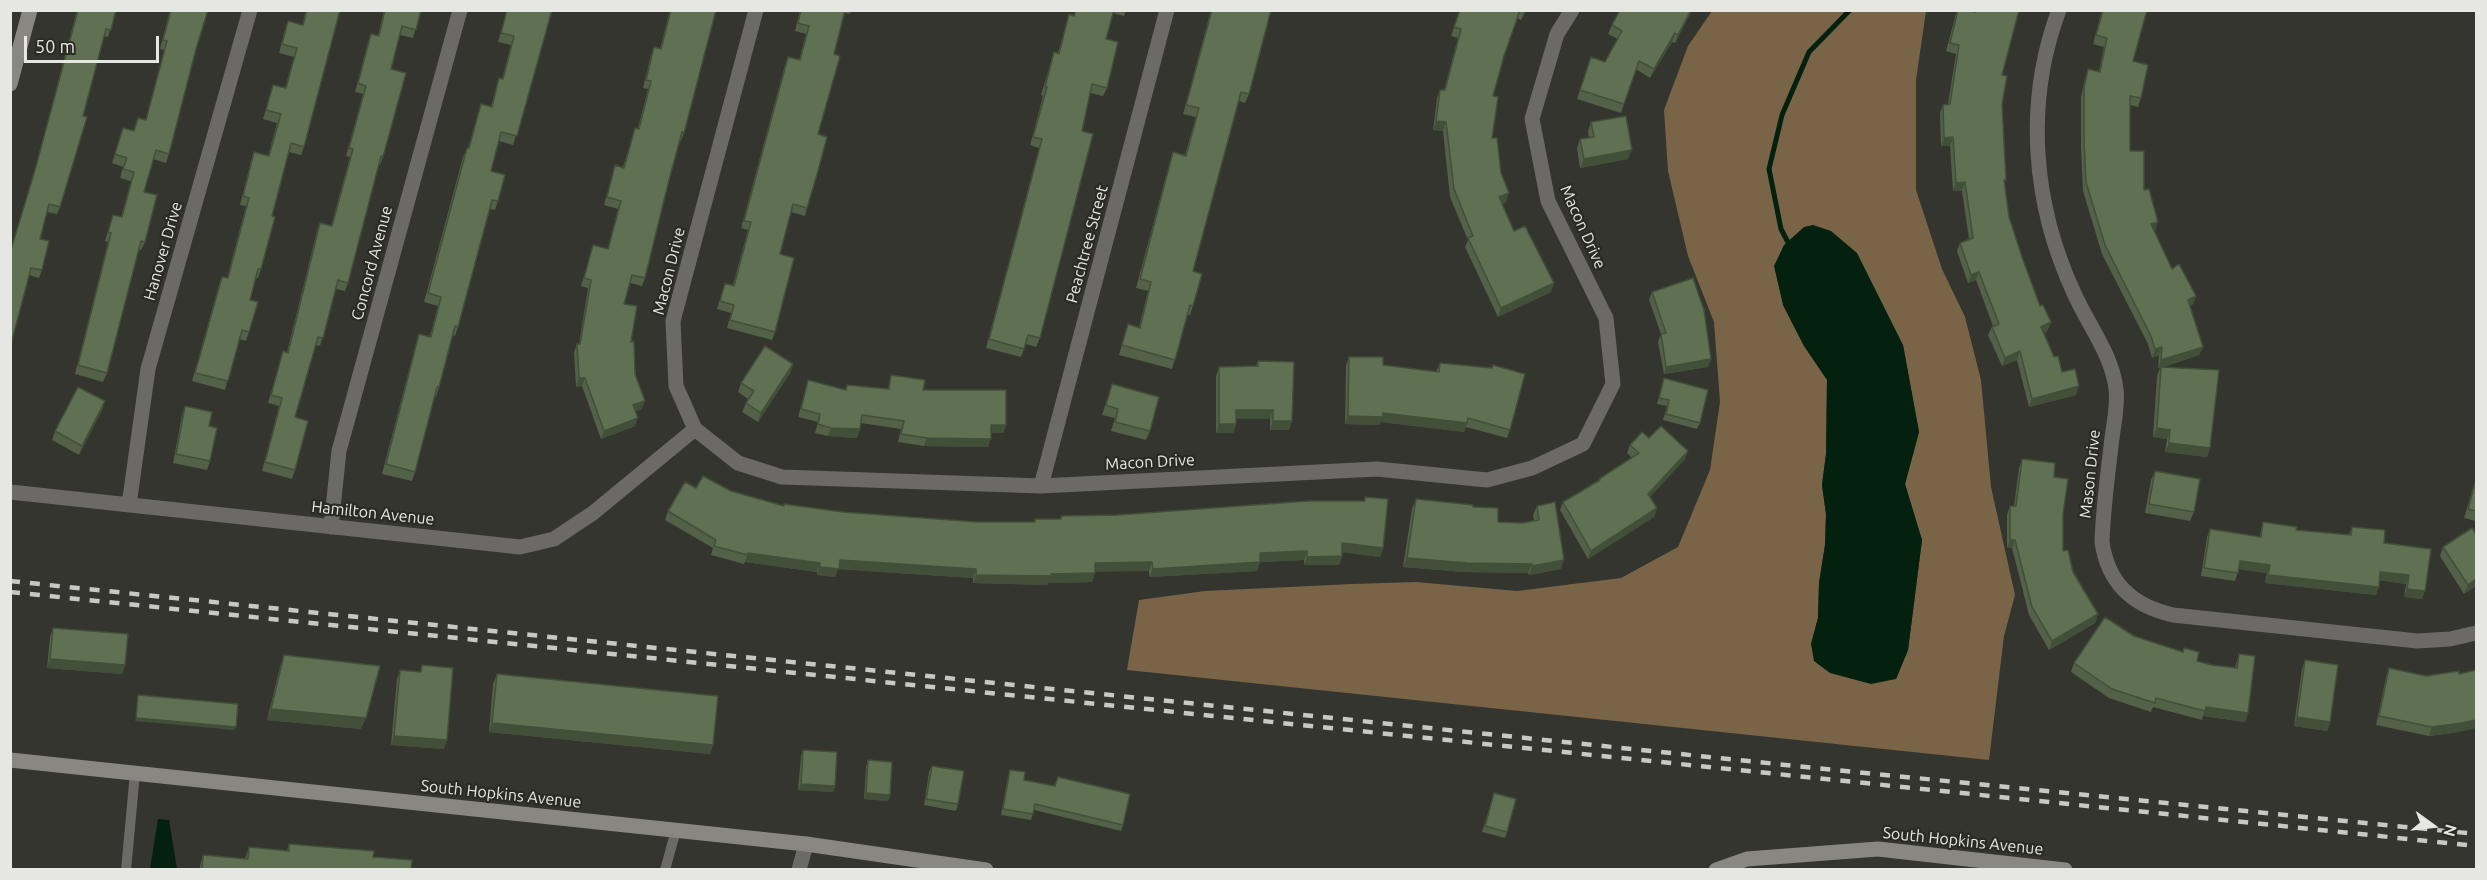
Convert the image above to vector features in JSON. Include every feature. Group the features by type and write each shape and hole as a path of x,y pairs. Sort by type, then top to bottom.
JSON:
{"street":[{"path":"10,84 30,10"},
{"name":"Hanover Drive","path":"129,505 147,369 250,10"},
{"name":"Concord Avenue","path":"332,527 339,451 460,10"},
{"name":"Macon Drive","path":"756,10 673,321 676,386 695,429 738,463 782,477 1041,486 1377,469 1487,480 1532,468 1583,444 1613,384 1605,318 1548,201 1532,119 1557,34 1572,10"},
{"name":"Peachtree Street","path":"1041,486 1167,10"},
{"name":"Mason Drive","path":"2059,10 2047,49 2040,92 2038,166 2042,196 2061,264 2074,295 2109,362 2116,390 2102,542 2106,565 2116,582 2130,598 2140,604 2173,615 2417,640 2443,640 2476,633"},
{"name":"Hamilton Avenue","path":"10,492 520,547 554,539 593,513 695,429"},
{"name":"South Hopkins Avenue","path":"10,760 806,844 986,870"},
{"path":"799,870 806,844"},
{"name":"South Hopkins Avenue","path":"1716,870 1747,859 1878,849 2065,870"}],"lane":[{"path":"126,870 135,773"},
{"path":"665,870 675,830"}],"shaded area":[{"path":"1712,11 1926,11 1916,80 1916,190 1942,269 1965,317 1981,380 1991,487 2015,595 2004,636 1989,760 1127,670 1139,600 1205,591 1416,582 1517,591 1621,578 1678,547 1710,470 1720,402 1714,322 1688,256 1668,171 1664,110 1688,46","holes":["1783,305 1903,345 1919,432 1905,484 1922,540 1908,650 1896,679 1811,644 1818,618 1819,583 1825,545 1826,514 1822,485 1826,454 1827,379 1804,346"]},
{"path":"1813,225 1831,231 1857,253 1903,345 1919,432 1905,484 1922,540 1908,650 1896,679 1871,684 1830,673 1814,661 1811,644 1818,618 1819,583 1825,545 1826,514 1822,485 1826,454 1827,380 1804,346 1783,305 1774,266 1784,245 1804,227"},
{"path":"158,819 169,820 177,869 150,869"}],"building":[{"path":"78,10 116,10 111,30 106,29 83,116 87,117 60,207 49,204 40,239 49,241 42,270 31,268 10,348 10,253"},
{"path":"171,10 208,10 169,154 156,150 144,192 157,195 145,242 141,241 107,373 78,365 111,233 108,232 113,215 122,217 134,172 123,169 127,158 115,154 123,128 134,131 138,118 146,120 167,41 163,40"},
{"path":"307,10 340,10 304,147 291,143 272,216 275,217 250,300 258,302 249,332 242,330 228,381 195,373 222,277 228,278 249,198 243,196 254,152 269,156 281,114 266,110 273,85 286,88 297,48 282,44 288,21 303,25"},
{"path":"385,10 421,10 416,30 402,26 391,69 406,73 383,157 381,156 348,283 338,280 323,338 318,337 295,417 308,421 295,470 265,462 282,398 271,395 283,351 288,353 320,223 332,226 353,149 349,148 366,86 358,83 371,34 379,36"},
{"path":"507,10 552,10 517,136 501,132 491,171 505,175 498,201 492,200 458,327 455,326 439,387 437,387 415,472 386,464 419,334 431,337 441,297 428,293 467,148 469,148 481,104 492,107 499,78 503,79 514,36 501,33"},
{"path":"671,10 716,10 684,133 682,132 669,180 645,278 632,275 624,304 637,306 631,342 634,341 635,374 645,401 633,405 638,418 604,431 585,378 579,378 577,344 580,344 591,280 584,278 593,245 608,249 621,201 607,197 615,165 624,168 635,128 639,129 651,81 646,80 654,47 661,49"},
{"path":"801,10 845,10 834,54 840,56 818,134 827,137 818,171 807,208 793,204 780,254 794,258 775,332 730,320 734,305 720,301 725,283 734,286 751,222 744,221 788,57 800,60 809,26 798,23"},
{"path":"1076,10 1114,10 1106,39 1118,42 1107,88 1092,84 1082,131 1093,134 1040,338 1028,335 1024,349 989,339 1042,139 1033,137 1054,52 1059,54 1069,14 1074,16"},
{"path":"1212,10 1271,10 1249,94 1241,92 1193,271 1202,274 1193,306 1190,305 1175,360 1122,345 1128,324 1140,328 1151,282 1140,279 1173,152 1186,156 1199,108 1186,105"},
{"path":"1460,10 1520,10 1493,96 1498,97 1492,138 1497,138 1501,173 1509,193 1499,197 1514,231 1525,226 1554,283 1501,308 1468,238 1473,236 1454,189 1446,122 1436,121 1440,90 1445,90 1461,29 1454,27"},
{"path":"1620,10 1691,10 1678,35 1675,33 1654,69 1639,61 1624,104 1580,90 1591,57 1605,62 1622,31 1612,25"},
{"path":"1958,10 1975,12 1975,10 2019,10 2002,75 2007,76 2002,104 2006,180 2004,180 2009,217 2040,306 2043,305 2051,322 2041,327 2054,357 2058,356 2062,372 2075,369 2079,386 2032,399 2020,351 2005,358 1992,327 1999,324 1979,272 1971,275 1960,243 1973,238 1965,182 1956,183 1953,137 1944,138 1943,105 1950,104 1959,45 1950,43"},
{"path":"2103,10 2147,10 2133,61 2148,65 2141,98 2130,96 2130,151 2144,151 2144,190 2149,189 2158,222 2151,224 2172,269 2179,264 2196,296 2188,300 2203,347 2161,360 2162,347 2155,349 2151,336 2105,245 2086,182 2084,88 2088,69 2100,72 2107,38 2096,35"},
{"path":"1626,116 1632,150 1584,159 1580,139 1594,137 1591,122"},
{"path":"1693,278 1704,310 1711,359 1666,367 1661,334 1666,333 1652,292"},
{"path":"765,346 793,364 761,413 746,403 754,391 741,383"},
{"path":"1349,357 1383,357 1383,365 1439,372 1440,363 1492,368 1493,365 1525,374 1510,430 1468,418 1467,423 1383,413 1383,417 1348,416"},
{"path":"1258,361 1294,362 1292,421 1273,421 1273,410 1236,410 1236,424 1219,424 1219,367 1258,366"},
{"path":"2161,367 2219,370 2210,448 2169,443 2170,430 2157,428"},
{"path":"891,375 925,380 923,390 1006,390 1006,425 991,425 991,439 927,438 901,434 904,421 862,415 860,429 831,428 818,424 820,414 801,409 808,380 846,390 847,385 889,389"},
{"path":"1664,378 1708,390 1700,423 1666,414 1669,400 1659,398"},
{"path":"1112,384 1159,397 1150,431 1115,422 1118,409 1106,405"},
{"path":"78,387 105,401 82,446 55,431"},
{"path":"185,406 212,412 209,426 217,428 210,461 176,454"},
{"path":"1661,426 1688,451 1648,494 1657,508 1591,551 1563,502 1639,453 1630,445 1642,432 1649,438"},
{"path":"2022,459 2055,463 2054,477 2068,479 2063,514 2063,551 2068,550 2073,572 2098,614 2052,641 2032,607 2015,540 2010,540 2010,506 2016,506"},
{"path":"2155,471 2200,479 2194,512 2149,504"},
{"path":"703,476 731,491 784,506 784,504 843,512 977,522 1035,522 1035,519 1061,519 1061,516 1117,515 1308,501 1365,501 1365,497 1388,499 1383,548 1342,543 1342,556 1307,557 1307,551 1260,553 1260,562 1153,569 1152,562 1095,563 1095,573 1051,574 1051,576 976,575 976,569 840,560 839,569 820,567 820,563 748,553 748,555 714,546 716,540 668,511 685,482 696,488"},
{"path":"2476,480 2476,511 2468,509"},
{"path":"1416,499 1498,508 1498,522 1522,523 1539,520 1537,506 1555,502 1564,560 1532,566 1532,564 1467,563 1407,558"},
{"path":"2263,522 2297,527 2296,530 2351,535 2352,527 2385,530 2384,543 2431,549 2425,591 2407,589 2409,575 2380,572 2379,587 2268,575 2270,565 2240,561 2238,573 2204,568 2210,529 2261,537"},
{"path":"2472,528 2476,534 2476,579 2468,585 2443,547"},
{"path":"2105,617 2134,636 2183,652 2184,648 2199,652 2197,661 2212,665 2237,668 2239,654 2255,656 2248,713 2206,707 2205,711 2156,698 2155,703 2112,689 2074,663"},
{"path":"53,628 128,634 125,665 50,659"},
{"path":"284,655 380,666 366,718 271,709"},
{"path":"2305,660 2338,665 2330,722 2297,717"},
{"path":"422,665 453,668 447,740 394,736 400,670 421,672"},
{"path":"2389,668 2426,676 2459,671 2459,674 2476,670 2476,720 2432,727 2379,716"},
{"path":"497,674 718,696 713,745 492,723"},
{"path":"138,695 238,704 236,727 136,718"},
{"path":"803,750 837,752 835,786 801,784"},
{"path":"868,760 892,762 890,795 866,793"},
{"path":"932,766 964,771 958,804 926,799"},
{"path":"1010,770 1025,772 1024,780 1055,786 1058,777 1130,794 1123,825 1035,804 1033,814 1003,809"},
{"path":"1494,793 1516,799 1507,832 1485,826"},
{"path":"289,844 374,851 373,857 412,860 411,868 427,870 202,870 203,855 248,859 249,847 289,851"}],"waterway":[{"path":"1791,248 1781,229 1769,169 1782,115 1809,52 1850,10"}],"railway":[{"path":"10,581 2476,834"},
{"path":"10,592 2476,846"}]}
